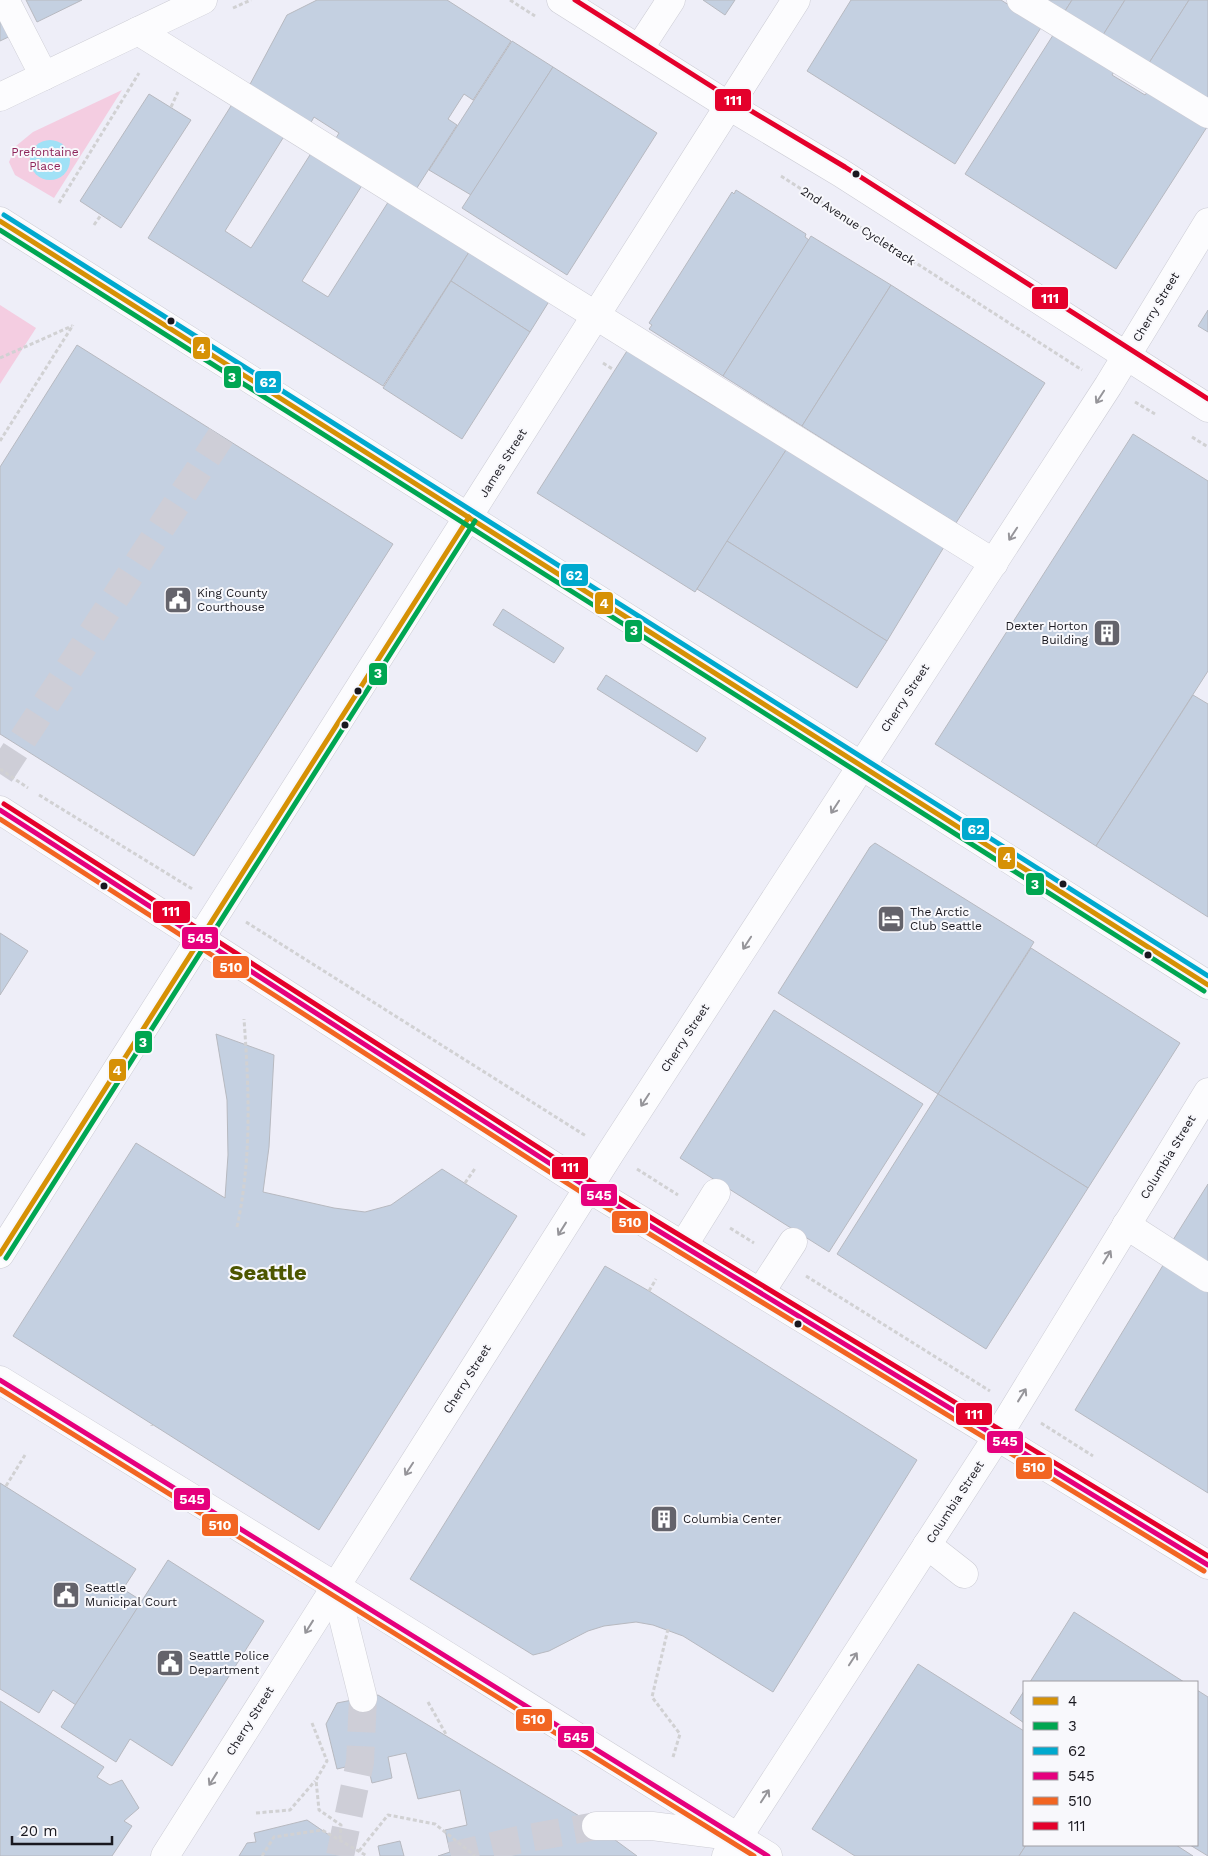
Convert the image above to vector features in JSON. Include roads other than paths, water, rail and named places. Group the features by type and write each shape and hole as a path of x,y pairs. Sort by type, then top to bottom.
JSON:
{"main road":[{"path":"5,0 44,76"},
{"path":"0,97 203,0"},
{"path":"561,0 729,106 841,173 1208,408"},
{"path":"639,49 671,0"},
{"name":"James Street","path":"0,1254 598,315 796,0"},
{"path":"1021,0 1208,114"},
{"path":"138,31 598,315 994,563"},
{"path":"0,221 1208,985"},
{"name":"Cherry Street","path":"165,1856 588,1188 1108,386 1208,222"},
{"path":"0,810 588,1188 1208,1565"},
{"name":"Columbia Street","path":"732,1846 997,1437 1208,1092"},
{"path":"683,1246 716,1193"},
{"path":"1126,1225 1208,1278"},
{"path":"760,1293 793,1242"},
{"path":"0,1380 335,1586 732,1846"},
{"path":"927,1545 964,1574"},
{"path":"335,1586 363,1698"},
{"path":"596,1826 652,1826 768,1856"}],"water":[{"path":"54,140 61,143 67,149 70,160 69,168 61,177 54,180 46,180 39,177 31,168 30,156 33,149 42,141"}],"tunnel":[{"path":"0,774 221,436"},
{"path":"340,1856 360,1762 363,1698"},
{"path":"451,1856 518,1840 596,1826"}],"place":[{"name":"King County Courthouse","path":"178,600"},
{"name":"Dexter Horton Building","path":"1107,633"},
{"name":"The Arctic Club Seattle","path":"891,919"},
{"name":"Columbia Center","path":"664,1519"},
{"name":"Seattle Municipal Court","path":"66,1595"},
{"name":"Seattle Police Department","path":"170,1663"}],"district":[{"name":"Seattle","path":"268,1272"}],"park label":[{"name":"Prefontaine Place","path":"45,159"}]}
